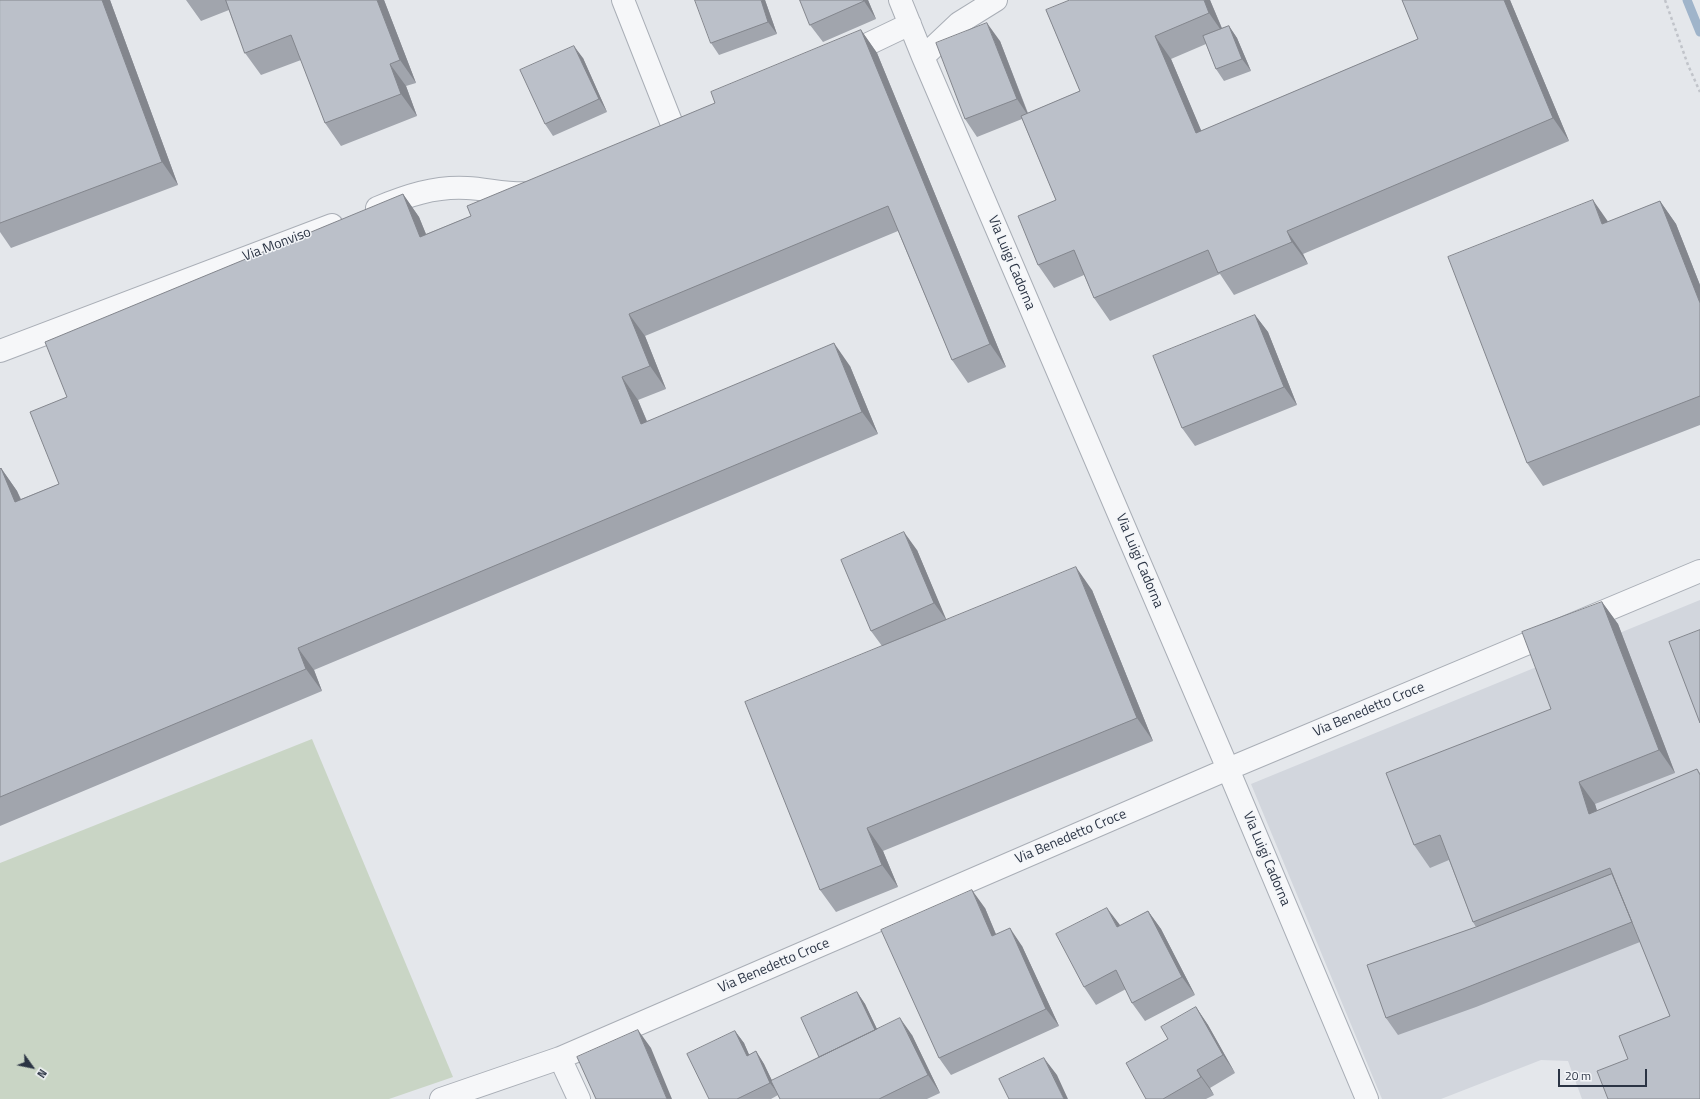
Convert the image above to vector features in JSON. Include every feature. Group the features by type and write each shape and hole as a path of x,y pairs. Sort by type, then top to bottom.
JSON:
{"street":[{"path":"623,0 677,137"},
{"name":"Via Luigi Cadorna","path":"900,0 1367,1099"},
{"path":"923,57 959,23 996,0"},
{"path":"825,65 910,24"},
{"path":"656,147 698,127"},
{"name":"Via Monviso","path":"0,351 409,196 439,189 466,188 520,194 547,191"},
{"name":"Via Benedetto Croce","path":"440,1099 560,1058 1228,769 1700,571"},
{"path":"560,1058 579,1099"}],"path":[{"path":"1665,0 1688,65 1700,92"}],"shaded area":[{"path":"1700,600 1700,1099 1582,1099 1568,1061 1541,1060 1441,1099 1382,1099 1251,784"}],"green space":[{"path":"312,739 453,1077 389,1099 0,1099 0,863"}],"building":[{"path":"0,0 102,0 162,162 0,223"},
{"path":"226,0 377,0 400,60 390,64 401,94 325,123 291,35 245,53"},
{"path":"695,0 761,0 768,22 711,43"},
{"path":"800,0 863,0 864,1 810,25"},
{"path":"1070,0 1204,0 1209,13 1155,36 1196,133 1418,39 1402,0 1504,0 1553,118 1287,231 1292,242 1218,273 1208,250 1094,298 1074,250 1038,265 1018,216 1056,200 1021,116 1080,91 1046,10"},
{"path":"987,23 1017,99 965,119 936,43"},
{"path":"1229,26 1242,59 1216,69 1203,36"},
{"path":"861,30 990,344 952,360 888,206 629,314 650,366 622,377 641,424 834,343 862,412 298,648 306,669 0,797 0,469 1,468 15,502 59,484 30,412 67,397 45,342 403,194 420,237 471,216 467,206 715,103 711,92"},
{"path":"574,46 599,99 545,124 520,70"},
{"path":"1593,200 1602,224 1660,201 1700,303 1700,396 1527,463 1448,257"},
{"path":"1255,315 1284,387 1182,428 1153,356"},
{"path":"904,532 934,603 871,631 841,560"},
{"path":"1076,567 1137,718 867,828 882,865 820,890 745,702"},
{"path":"1602,602 1659,750 1579,782 1589,814 1697,769 1700,775 1700,1099 1608,1099 1597,1071 1628,1059 1619,1036 1670,1016 1610,868 1473,922 1440,835 1414,845 1386,773 1551,709 1522,632"},
{"path":"1700,630 1700,723 1669,642"},
{"path":"1612,874 1632,922 1386,1018 1367,965 1476,927"},
{"path":"972,890 992,936 1010,928 1046,1009 939,1058 881,930"},
{"path":"1107,908 1117,927 1148,911 1182,977 1132,1003 1116,970 1084,987 1056,934"},
{"path":"857,992 875,1030 819,1057 801,1018"},
{"path":"1196,1007 1223,1055 1197,1070 1201,1077 1163,1099 1146,1099 1126,1063 1168,1039 1161,1027"},
{"path":"900,1018 928,1075 879,1099 780,1099 771,1081"},
{"path":"638,1030 667,1099 596,1099 577,1057"},
{"path":"735,1031 747,1056 756,1051 770,1083 737,1099 709,1099 687,1054"},
{"path":"1044,1058 1064,1099 1009,1099 999,1079"}],"waterway":[{"path":"1687,0 1700,32"}]}
